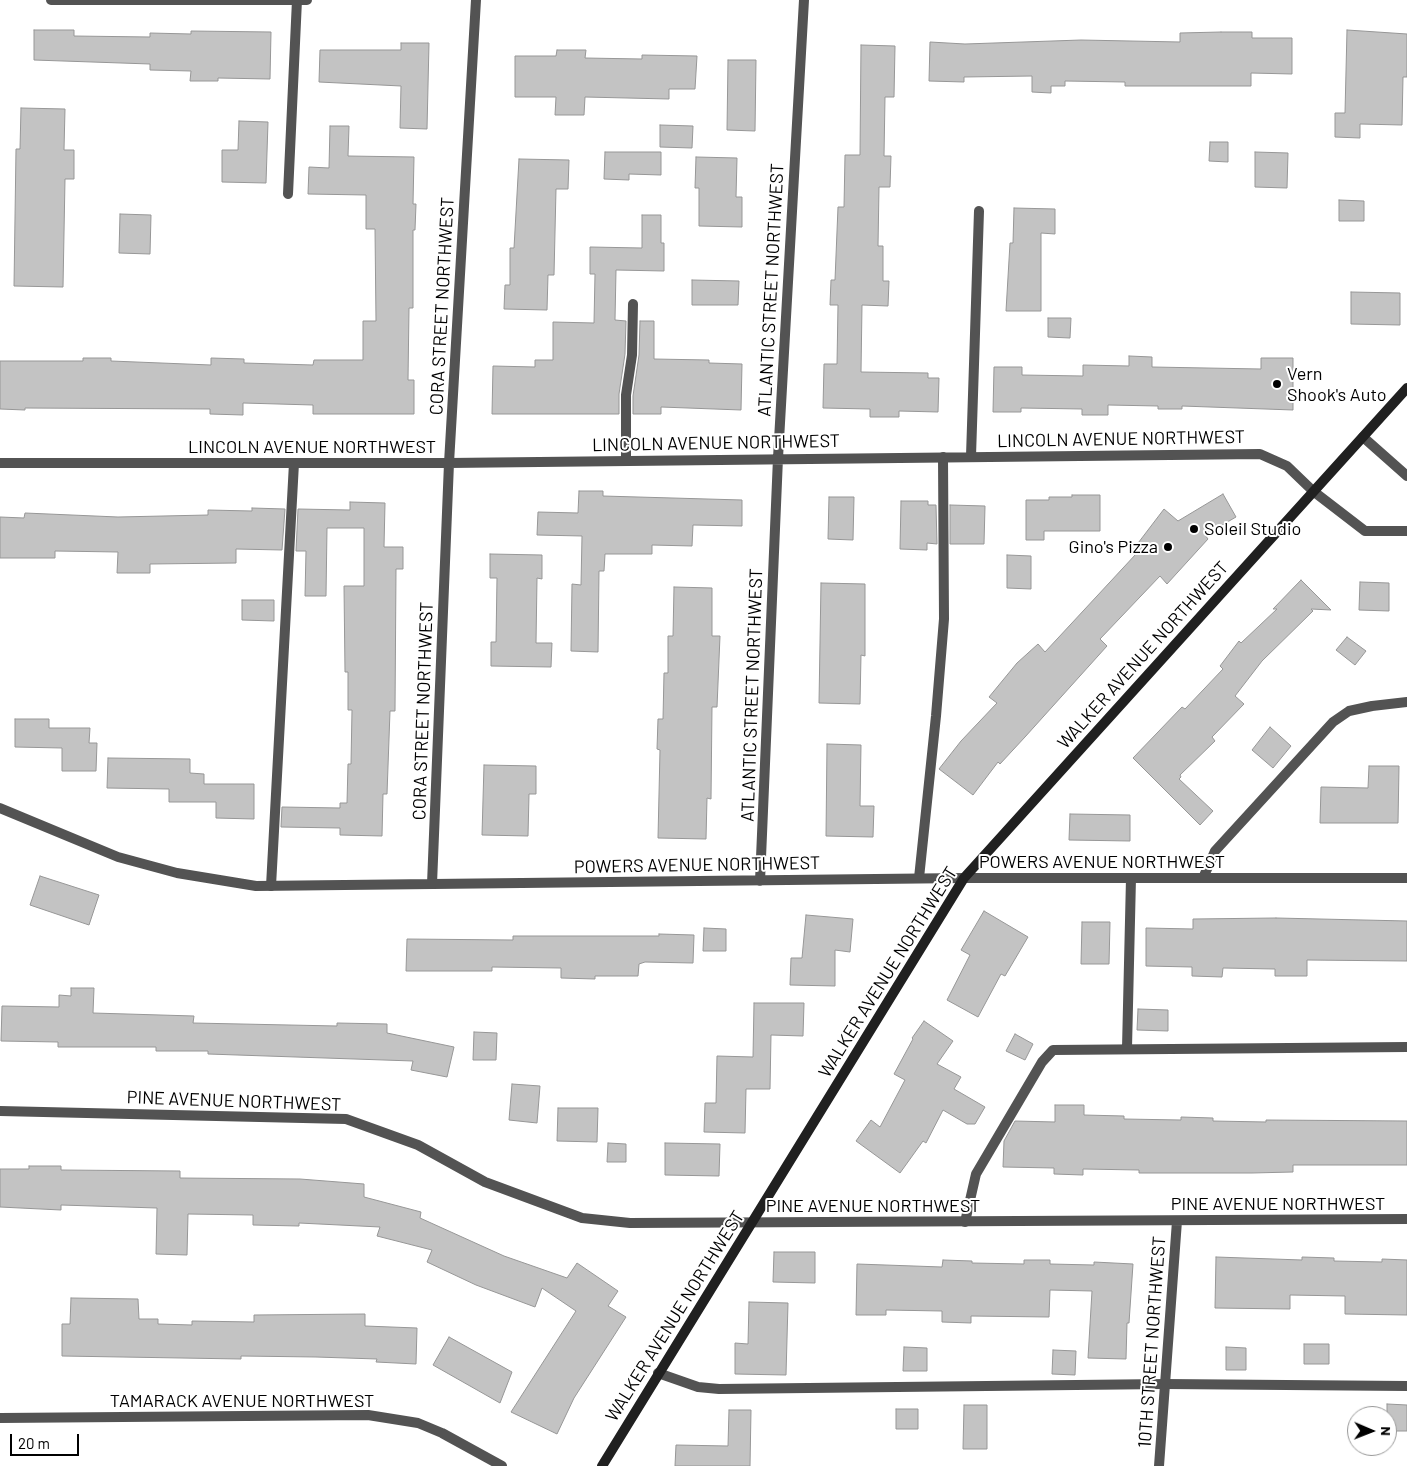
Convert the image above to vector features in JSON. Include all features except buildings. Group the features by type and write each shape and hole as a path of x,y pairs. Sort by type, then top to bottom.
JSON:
{"main road":[{"name":"WALKER AVENUE NORTHWEST","path":"602,1466 964,878 1407,388"}],"street":[{"path":"51,0 307,0"},
{"path":"288,194 297,0"},
{"name":"CORA STREET NORTHWEST","path":"432,884 449,463 476,0"},
{"name":"ATLANTIC STREET NORTHWEST","path":"760,881 778,458 804,0"},
{"path":"971,456 979,211"},
{"path":"626,460 626,395 632,355 633,304"},
{"path":"1363,438 1407,476"},
{"name":"LINCOLN AVENUE NORTHWEST","path":"0,463 449,463 1260,454 1287,466 1313,491 1365,531 1407,532"},
{"path":"919,878 944,619 943,457"},
{"path":"271,886 294,463"},
{"path":"1203,878 1215,852 1243,824 1333,722 1349,711 1407,702"},
{"name":"POWERS AVENUE NORTHWEST","path":"0,808 118,857 177,873 256,886 919,878 1407,878"},
{"path":"1127,1048 1131,878"},
{"path":"965,1222 976,1174 1042,1062 1053,1050 1407,1047"},
{"name":"PINE AVENUE NORTHWEST","path":"0,1111 346,1119 418,1145 485,1182 582,1218 630,1223 1407,1219"},
{"name":"10TH STREET NORTHWEST","path":"1159,1466 1178,1221"},
{"path":"658,1373 698,1387 719,1390 1165,1384 1407,1386"},
{"name":"TAMARACK AVENUE NORTHWEST","path":"0,1418 368,1415 418,1423 442,1433 502,1466"}],"place":[{"name":"Vern Shook's Auto","path":"1277,384"},
{"name":"Soleil Studio","path":"1194,529"},
{"name":"Gino's Pizza","path":"1168,547"}]}
